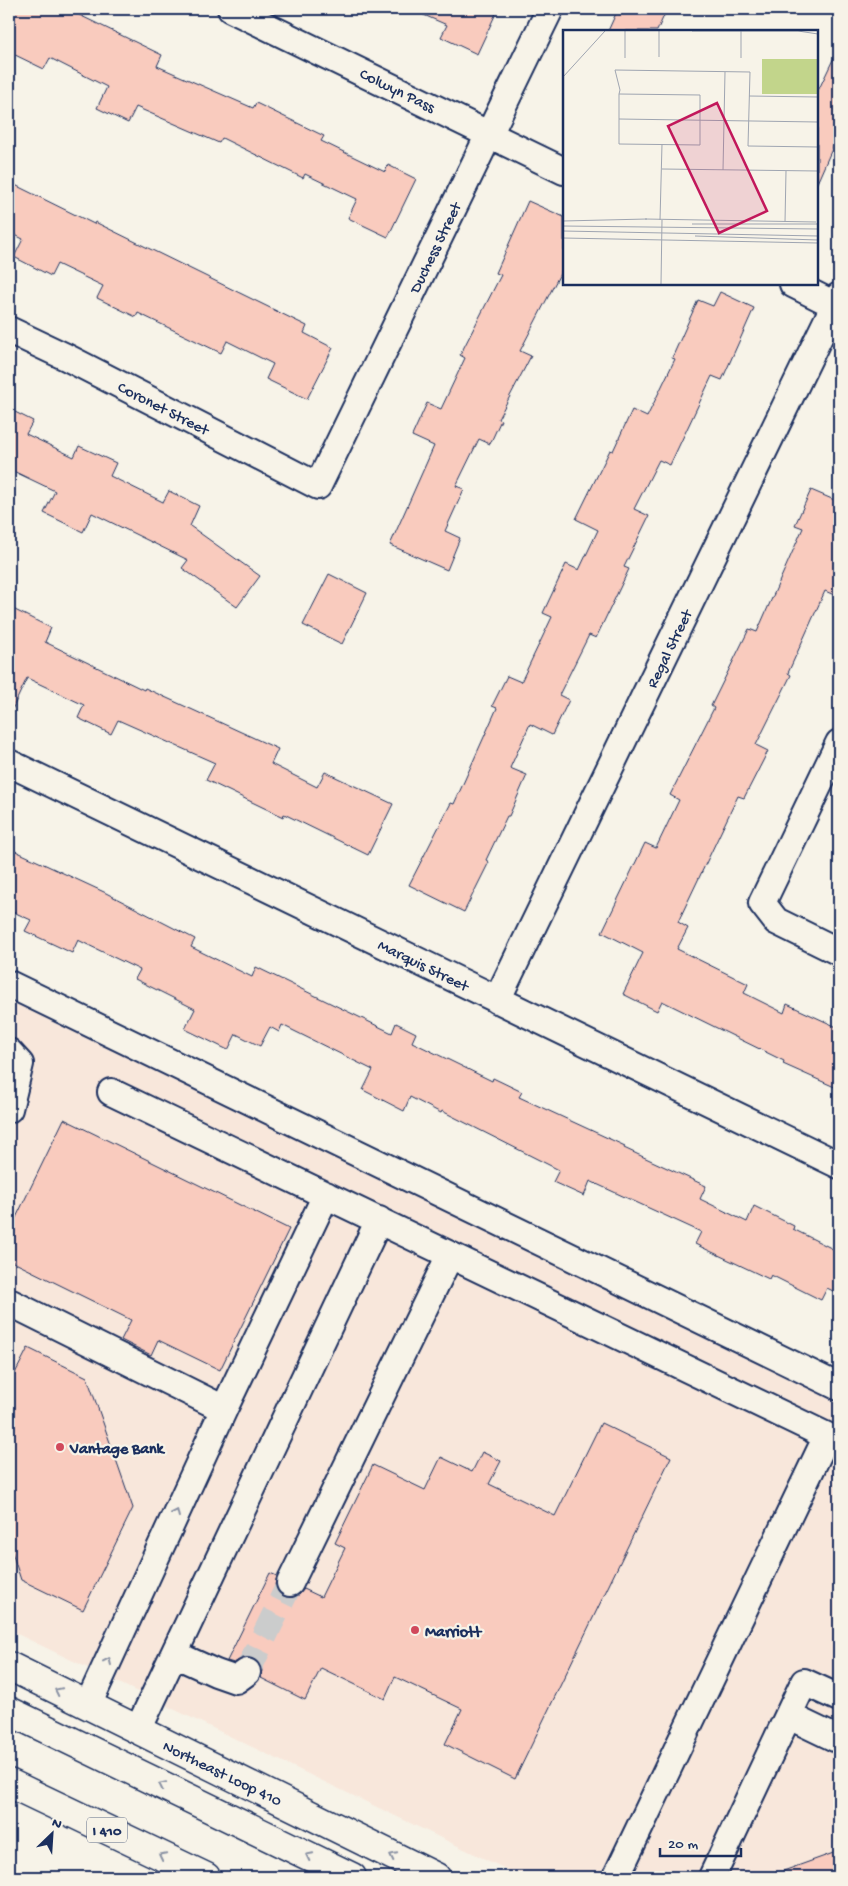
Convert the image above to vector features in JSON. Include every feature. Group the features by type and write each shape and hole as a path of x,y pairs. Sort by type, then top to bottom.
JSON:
{"main road":[{"name":"Northeast Loop 410","path":"9,1666 436,1877"},
{"path":"9,1710 352,1877"},
{"name":"I 410","path":"9,1783 206,1877"}],"street":[{"name":"Colwyn Pass","path":"231,9 563,170"},
{"name":"Duchess Street","path":"318,486 550,9"},
{"path":"796,285 838,302"},
{"name":"Regal Street","path":"497,1000 838,302"},
{"name":"Coronet Street","path":"9,330 66,357 318,486"},
{"path":"839,743 762,903 776,921 839,952"},
{"name":"Marquis Street","path":"9,764 839,1165"},
{"path":"9,984 839,1387"},
{"path":"9,1052 20,1064 9,1109"},
{"path":"111,1092 833,1439 616,1877"},
{"path":"88,1705 224,1409 326,1195"},
{"path":"138,1730 379,1220"},
{"path":"290,1583 450,1255"},
{"path":"9,1302 224,1409"},
{"path":"174,1654 236,1680 247,1672"},
{"path":"712,1877 804,1682 839,1698"},
{"path":"789,1716 839,1740"}],"shaded area":[{"path":"9,996 839,1399 839,1877 522,1877 9,1630"}],"building":[{"path":"9,9 67,9 162,55 157,66 253,108 256,103 324,136 321,141 385,172 388,165 416,179 388,237 348,218 357,199 305,174 303,178 222,138 219,143 136,107 128,123 97,108 107,87 50,58 44,69 9,52"},
{"path":"410,9 498,9 477,54 441,37 447,25"},
{"path":"618,9 667,9 657,30 608,30"},
{"path":"839,47 839,133 818,181 818,91"},
{"path":"15,185 307,326 304,333 333,348 307,399 266,379 273,364 227,341 221,353 138,313 136,317 97,298 103,286 57,264 51,276 14,257 23,239 9,232 9,197"},
{"path":"528,201 563,217 563,268 520,351 531,356 498,419 501,420 490,444 479,439 456,486 464,489 445,531 460,538 447,570 390,545 434,446 412,436 427,403 441,409 465,358 460,355 501,275 496,273"},
{"path":"720,292 754,308 722,380 712,376 670,465 659,460 634,509 649,516 624,567 629,569 596,638 589,635 559,695 569,700 552,735 530,724 510,768 527,775 509,816 507,816 486,860 489,862 464,912 409,885 451,803 454,804 497,708 492,706 507,676 521,682 552,617 543,613 566,564 579,570 598,530 576,519 610,450 613,451 632,410 647,417 675,359 672,358 698,300 713,306"},
{"path":"9,409 33,421 26,434 74,457 79,446 116,463 110,476 163,502 169,491 199,506 190,526 260,576 237,607 182,568 188,560 92,513 83,532 44,513 55,491 9,469"},
{"path":"811,490 839,502 839,597 825,591 788,673 791,675 756,745 768,751 744,798 738,796 678,922 688,928 677,949 748,984 744,993 784,1013 787,1004 839,1028 839,1089 783,1064 784,1061 662,1001 657,1011 623,994 643,953 602,932 645,843 656,848 679,800 670,795 714,708 711,706 749,629 757,632 803,528 795,525"},
{"path":"329,574 367,593 342,644 303,625"},
{"path":"9,607 51,628 45,642 144,690 145,688 278,749 271,764 317,787 325,772 393,804 368,855 284,814 283,817 206,780 215,763 118,720 111,734 78,718 84,705 27,678 9,716"},
{"path":"9,848 104,892 195,939 191,947 252,977 256,967 392,1033 396,1023 416,1033 412,1042 492,1081 493,1078 522,1092 519,1097 706,1186 700,1199 747,1222 754,1206 794,1226 793,1229 839,1252 839,1294 827,1288 821,1300 771,1275 769,1279 695,1244 701,1232 590,1181 584,1196 553,1182 559,1170 442,1111 441,1113 410,1097 404,1111 363,1090 373,1070 282,1025 279,1032 270,1027 260,1046 236,1034 228,1050 185,1029 195,1009 135,979 140,970 78,940 72,953 25,931 31,920 9,910"},
{"path":"64,1119 289,1229 220,1370 158,1340 151,1355 121,1340 131,1320 9,1260 9,1232"},
{"name":"Vantage Bank","path":"28,1348 87,1377 133,1508 83,1610 21,1580 9,1543 9,1385"},
{"name":"Marriott","path":"601,1423 671,1457 515,1779 445,1744 462,1709 395,1677 385,1699 321,1668 305,1700 261,1678 262,1670 259,1663 254,1659 245,1657 234,1663 227,1661 270,1573 277,1576 275,1585 278,1592 283,1596 292,1598 299,1595 304,1589 321,1597 345,1548 335,1543 373,1465 425,1490 441,1457 472,1472 482,1452 501,1461 489,1484 555,1516"},
{"path":"839,1851 839,1877 775,1877 775,1874"}],"tunnel":[{"path":"247,1672 290,1583"}],"place":[{"name":"Vantage Bank","path":"60,1447"},
{"name":"Marriott","path":"415,1630"}]}
